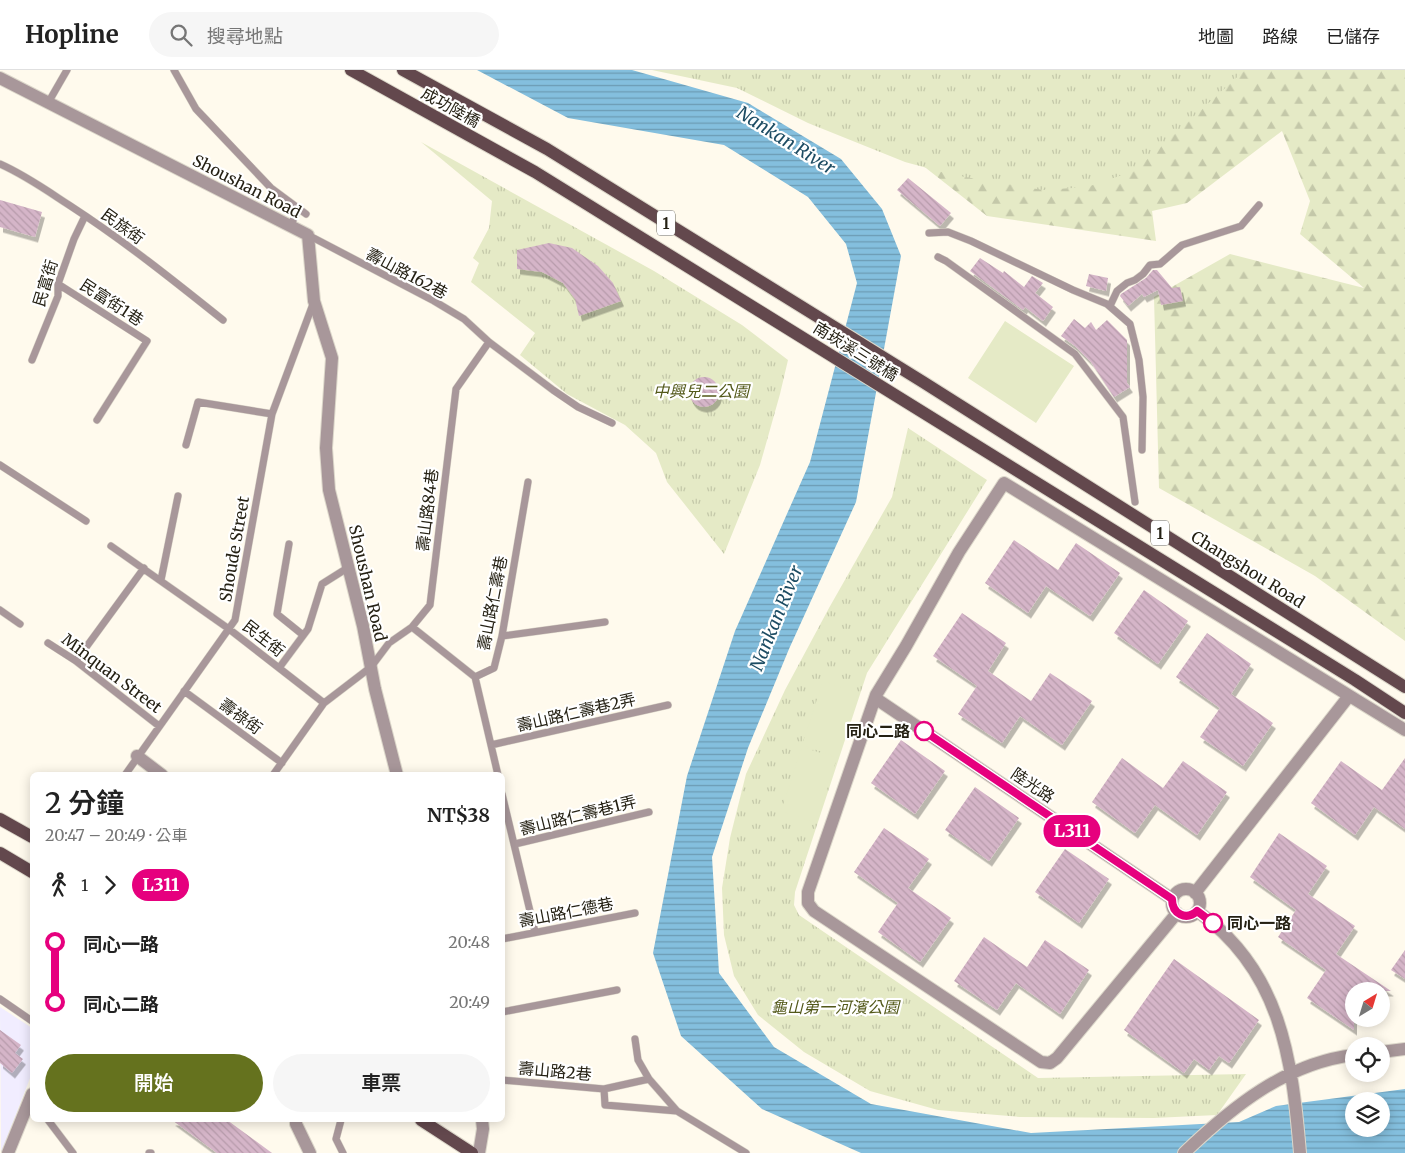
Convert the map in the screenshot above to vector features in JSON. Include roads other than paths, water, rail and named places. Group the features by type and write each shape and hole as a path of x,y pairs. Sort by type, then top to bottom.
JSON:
{"main road":[{"name":"成功陸橋","path":"352,70 535,172 771,318"},
{"name":"成功陸橋","path":"403,70 548,149 785,297"},
{"name":"南崁溪三號橋","path":"785,297 922,382"},
{"name":"南崁溪三號橋","path":"771,318 1356,680 1405,713"},
{"name":"Changshou Road","path":"922,382 1402,685"},
{"path":"0,818 30,837"},
{"path":"0,853 30,871"},
{"path":"424,1122 472,1153"}],"street":[{"name":"Shoushan Road","path":"0,78 308,235 314,301 332,358 326,448 329,490 349,567 375,689 396,772"},
{"path":"1177,913 1057,1058 1050,1063 1041,1062 814,912 808,903 808,892 875,696 906,646 959,552 1004,483 1405,730"},
{"name":"陸光路","path":"875,696 1173,898"},
{"path":"1196,893 1349,696"},
{"path":"137,756 158,772"},
{"path":"1188,889 1196,893 1199,900 1197,911 1190,916 1177,913 1173,907 1173,898 1180,890 1188,889"},
{"path":"1197,911 1228,936 1254,968 1277,1015 1292,1074 1296,1098 1300,1153"},
{"path":"1390,1051 1405,1049"},
{"path":"1184,1153 1220,1120 1266,1085 1317,1064 1345,1057"},
{"path":"8,1153 30,1108"},
{"path":"296,1122 310,1153"},
{"path":"479,1153 482,1122"}],"lane":[{"path":"48,103 66,70"},
{"path":"174,70 196,108 203,116 272,188 306,214"},
{"name":"民族街","path":"0,164 20,172 85,216 160,269 223,320"},
{"path":"1110,306 1118,291 1127,282 1135,280 1143,274 1150,265 1160,264 1182,245 1241,226 1259,205"},
{"path":"290,226 299,209"},
{"name":"民富街","path":"32,360 58,296 58,284 74,239 85,216"},
{"path":"929,233 948,232 971,241 1073,290 1107,304 1130,324 1139,360 1143,397 1142,450"},
{"name":"壽山路162巷","path":"308,235 456,315 489,342 578,407 612,424"},
{"path":"938,258 1075,354 1123,417 1136,502"},
{"name":"民富街1巷","path":"58,284 147,342 97,420"},
{"name":"Shoude Street","path":"127,772 235,620 272,414 314,301"},
{"name":"壽山路84巷","path":"275,772 324,703 370,667 389,643 412,627 430,605 456,389 489,342"},
{"path":"186,445 198,402 272,414"},
{"path":"0,465 86,521"},
{"name":"壽山路仁壽巷","path":"475,677 494,668 502,636 528,482"},
{"path":"161,580 178,496"},
{"path":"288,544 277,614 303,635"},
{"name":"民生街","path":"111,546 229,629 324,703"},
{"path":"279,668 308,629 322,584 349,567"},
{"path":"76,661 144,568"},
{"path":"0,610 20,624"},
{"path":"502,636 605,622"},
{"path":"412,627 475,677 497,772"},
{"name":"Minquan Street","path":"48,643 76,661 159,726"},
{"name":"壽祿街","path":"184,691 282,762"},
{"name":"壽山路仁壽巷2弄","path":"491,746 668,705"},
{"path":"505,806 535,932"},
{"name":"壽山路仁壽巷1弄","path":"514,844 649,812"},
{"name":"壽山路仁德巷","path":"505,938 635,913"},
{"path":"505,1011 617,990"},
{"path":"0,999 30,1020"},
{"path":"635,1039 638,1060 649,1079 677,1112 746,1153"},
{"name":"壽山路2巷","path":"505,1080 604,1089 649,1079"},
{"path":"604,1089 605,1105 677,1112"},
{"path":"50,1122 73,1153"},
{"path":"340,1122 336,1139 343,1153"}],"water":[{"name":"Nankan River","path":"477,70 632,70 748,103 841,159 882,209 901,256 856,502 789,649 748,748 712,857 719,973 774,1047 871,1104 1031,1133 1239,1122 1276,1106 1345,1097 1345,1137 1390,1137 1390,1092 1382,1092 1405,1089 1405,1153 861,1153 762,1109 681,1036 653,953 687,776 735,631 810,462 857,283 846,244 808,197 724,145 568,118"}],"place":[{"name":"同心二路","path":"924,731"},
{"name":"同心一路","path":"1213,923"}],"park label":[{"name":"中興兒二公園","path":"701,391"},
{"name":"龜山第一河濱公園","path":"835,1007"}]}
